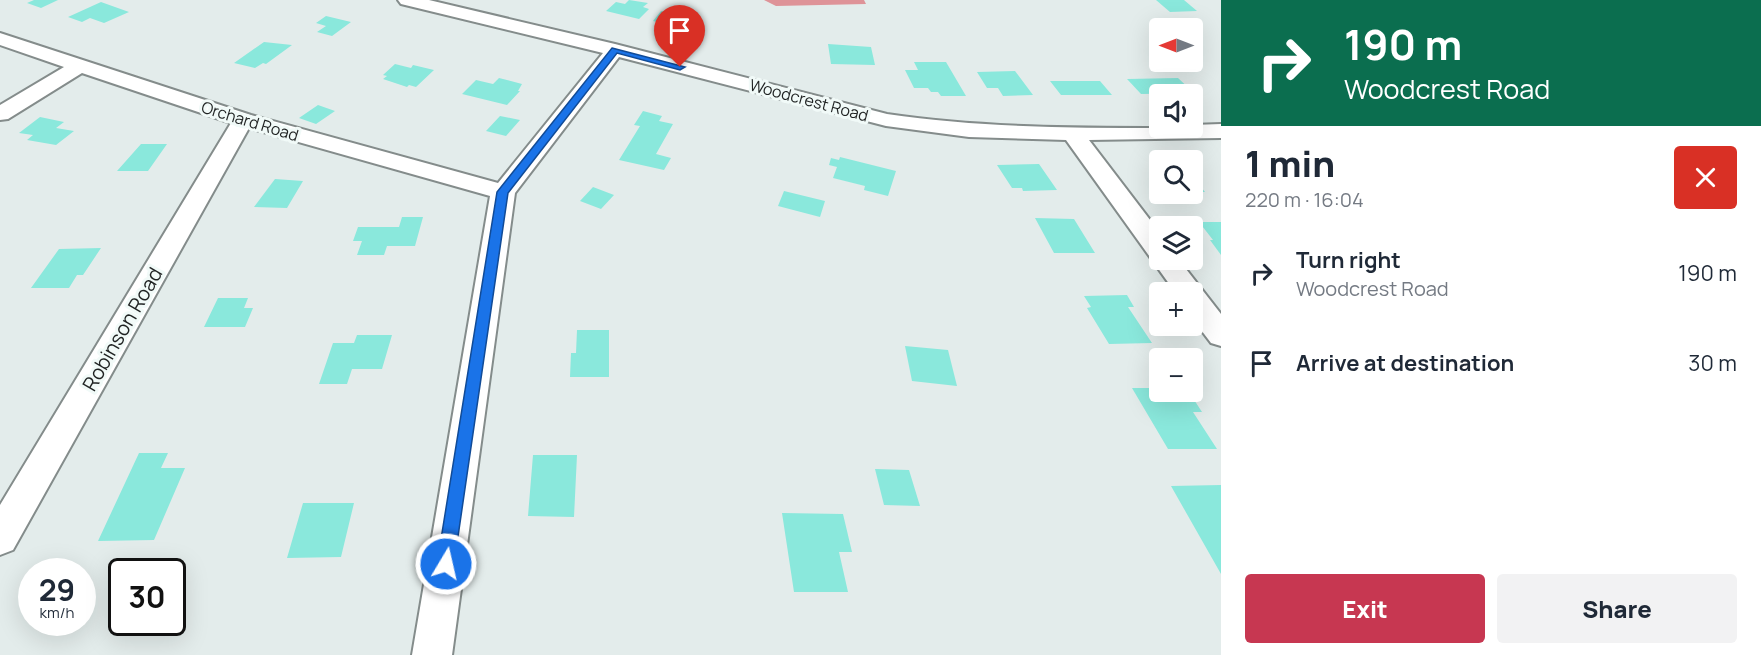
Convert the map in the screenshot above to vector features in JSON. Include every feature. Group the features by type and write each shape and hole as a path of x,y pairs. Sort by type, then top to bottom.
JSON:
{"street":[{"name":"Woodcrest Road","path":"407,0 615,50 886,120 956,131 997,134 1221,131"},
{"name":"Orchard Road","path":"0,39 78,67 243,120 503,192"},
{"path":"432,655 503,192 615,50"},
{"path":"0,114 78,67"},
{"name":"Robinson Road","path":"0,538 243,120"},
{"path":"1072,133 1149,237"},
{"path":"1173,270 1182,282"},
{"path":"1203,311 1221,335"}],"shaded area":[{"path":"764,0 864,0 866,4 776,6"}],"building":[{"path":"34,0 58,0 41,8 27,3"},
{"path":"629,0 648,3 643,7 649,9 639,19 606,11 616,2 625,4"},
{"path":"1156,0 1184,0 1197,11 1170,12"},
{"path":"101,2 129,12 104,23 90,18 82,22 68,17"},
{"path":"661,11 681,15 673,26 653,21"},
{"path":"326,16 351,22 332,36 317,32 326,26 316,23"},
{"path":"264,42 292,45 266,64 263,63 255,68 234,63"},
{"path":"828,44 871,47 875,65 831,64"},
{"path":"914,62 946,62 966,96 941,96 938,92 931,92 928,88 914,88 905,70 918,70"},
{"path":"395,64 434,70 416,87 409,85 407,87 383,79 387,76 383,75"},
{"path":"1015,71 1033,95 1003,96 998,88 987,88 977,72"},
{"path":"499,78 522,84 518,91 520,91 507,105 462,94 476,80 493,84"},
{"path":"1178,78 1184,84 1149,84 1149,94 1141,94 1127,79"},
{"path":"1050,81 1100,81 1112,95 1061,95"},
{"path":"318,105 335,111 316,124 299,118"},
{"path":"643,111 662,116 659,121 673,124 656,154 671,158 664,170 619,160 640,126 634,125"},
{"path":"500,116 520,120 506,136 486,131"},
{"path":"40,117 64,122 56,128 74,131 56,145 27,140 33,135 19,133"},
{"path":"141,144 167,144 148,171 117,171"},
{"path":"840,157 896,171 888,196 864,190 865,186 833,178 837,167 829,165 831,158 839,160"},
{"path":"1039,164 1057,190 1023,191 1022,188 1012,188 997,165"},
{"path":"275,179 303,181 287,208 254,207"},
{"path":"593,187 614,195 601,209 580,201"},
{"path":"784,191 825,201 820,217 778,206"},
{"path":"402,217 423,217 415,246 387,246 384,255 357,255 362,241 353,241 358,227 399,227"},
{"path":"1035,218 1074,219 1095,253 1054,253"},
{"path":"1203,222 1221,222 1221,255 1210,240 1213,240 1203,227"},
{"path":"101,248 83,275 77,275 69,288 31,288 59,249"},
{"path":"1127,295 1134,307 1128,307 1152,343 1109,344 1087,308 1091,307 1084,296"},
{"path":"218,298 248,298 244,308 253,308 245,327 204,327"},
{"path":"577,330 609,330 609,377 570,377 571,353 576,353"},
{"path":"357,335 392,335 382,369 352,369 347,384 319,384 333,343 354,343"},
{"path":"905,346 948,350 957,386 912,381"},
{"path":"1132,388 1149,388 1149,402 1196,402 1202,412 1193,412 1217,449 1168,449"},
{"path":"139,453 168,453 161,468 185,468 154,540 98,541"},
{"path":"533,455 577,455 574,517 528,516"},
{"path":"875,469 909,470 920,506 884,505"},
{"path":"1221,485 1221,574 1171,486"},
{"path":"303,503 354,503 341,557 287,558"},
{"path":"782,513 843,514 852,552 839,552 848,592 794,592"}],"route":[{"path":"446,564 503,192 615,50 680,67"}]}
